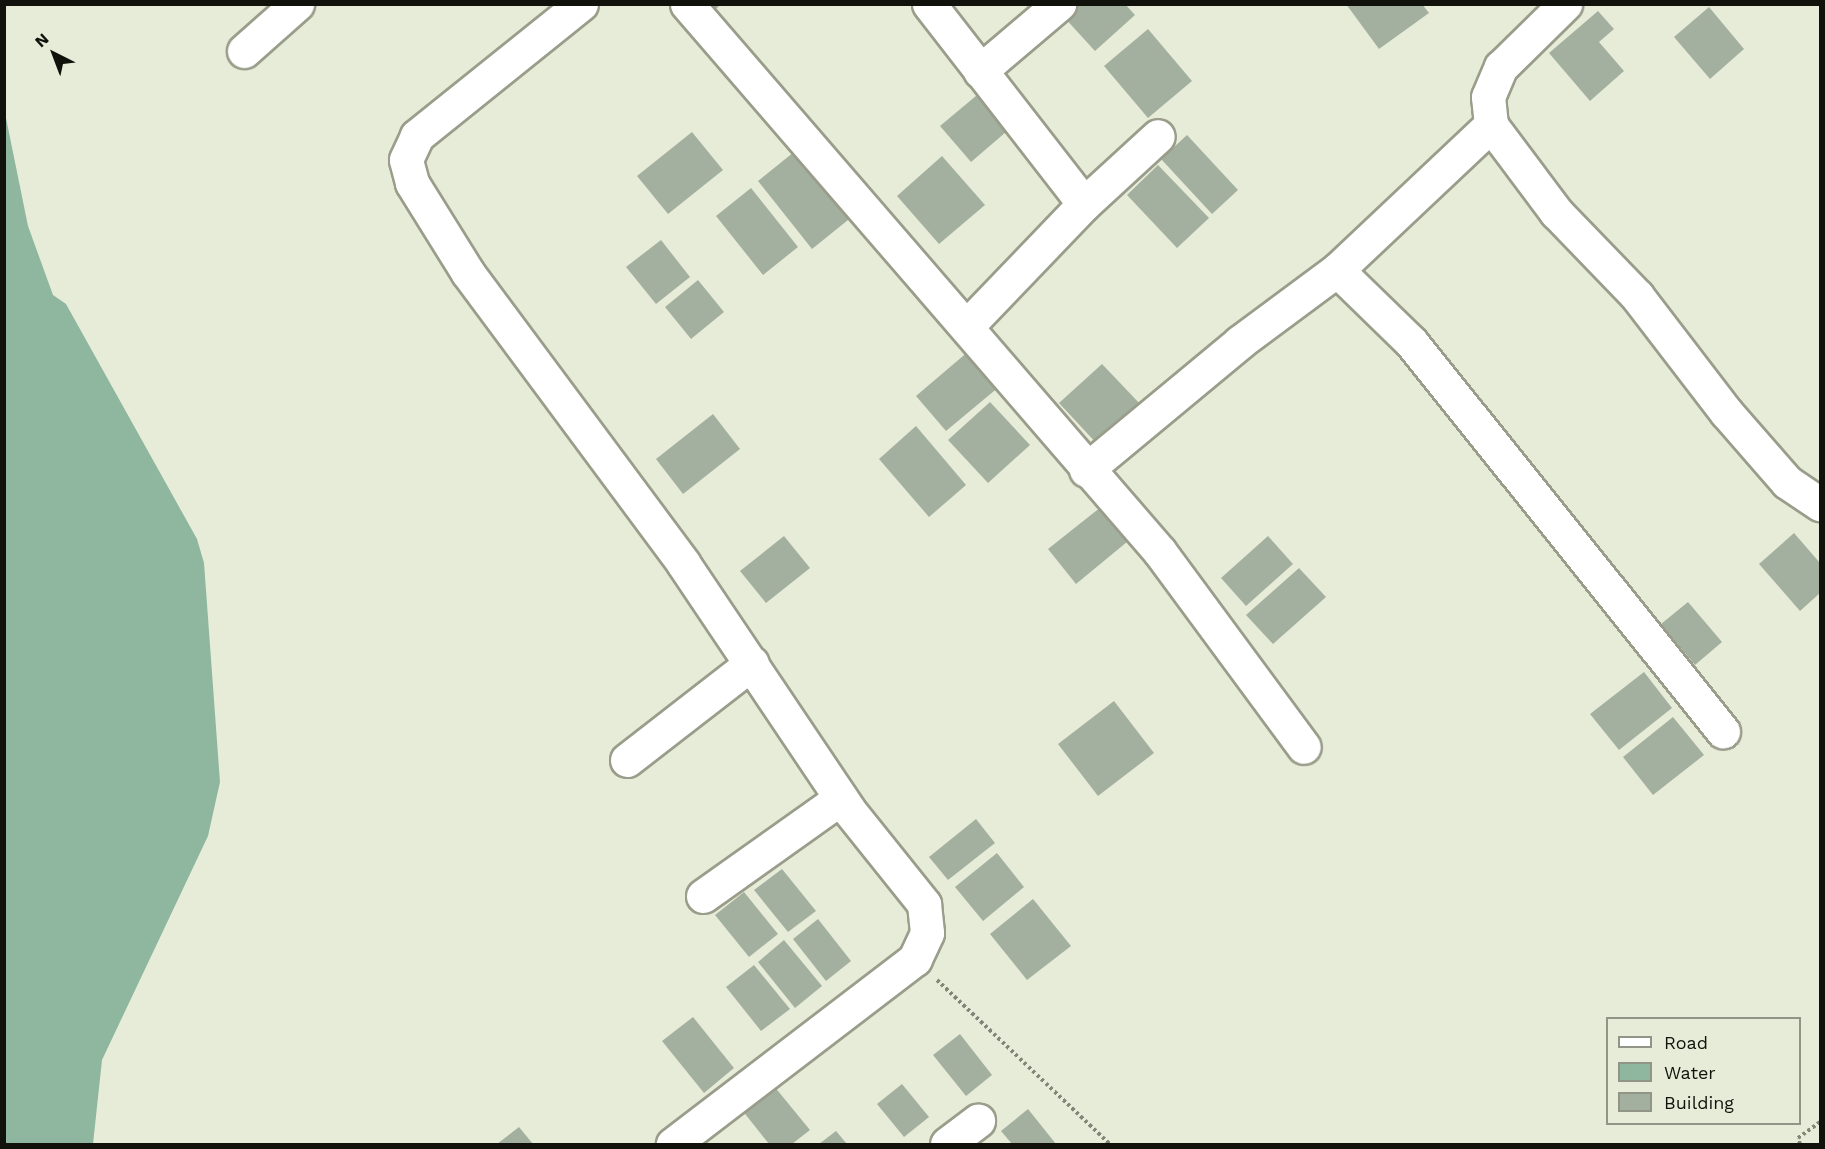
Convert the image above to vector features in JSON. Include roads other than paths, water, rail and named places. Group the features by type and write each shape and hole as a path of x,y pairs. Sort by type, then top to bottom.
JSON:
{"street":[{"path":"244,51 297,4"},
{"path":"581,4 417,136 406,160 412,183 468,273 752,663 841,798 924,904 927,933 915,959 673,1144"},
{"path":"687,4 1043,413 1086,470 1160,552 1304,747"},
{"path":"929,4 1084,204"},
{"path":"980,71 1059,4"},
{"path":"1565,4 1501,67 1488,97 1491,125 1556,212 1637,296 1726,412 1787,482 1821,504"},
{"path":"1086,470 1240,342 1337,270 1491,125"},
{"path":"967,326 1084,204 1158,136"},
{"path":"1337,270 1411,342 1722,732"},
{"path":"627,760 752,663"},
{"path":"704,896 841,798"},
{"path":"947,1144 978,1121"}],"water":[{"path":"5,113 28,226 53,295 66,304 197,539 204,563 220,782 208,836 102,1060 93,1144 5,1144"}]}
